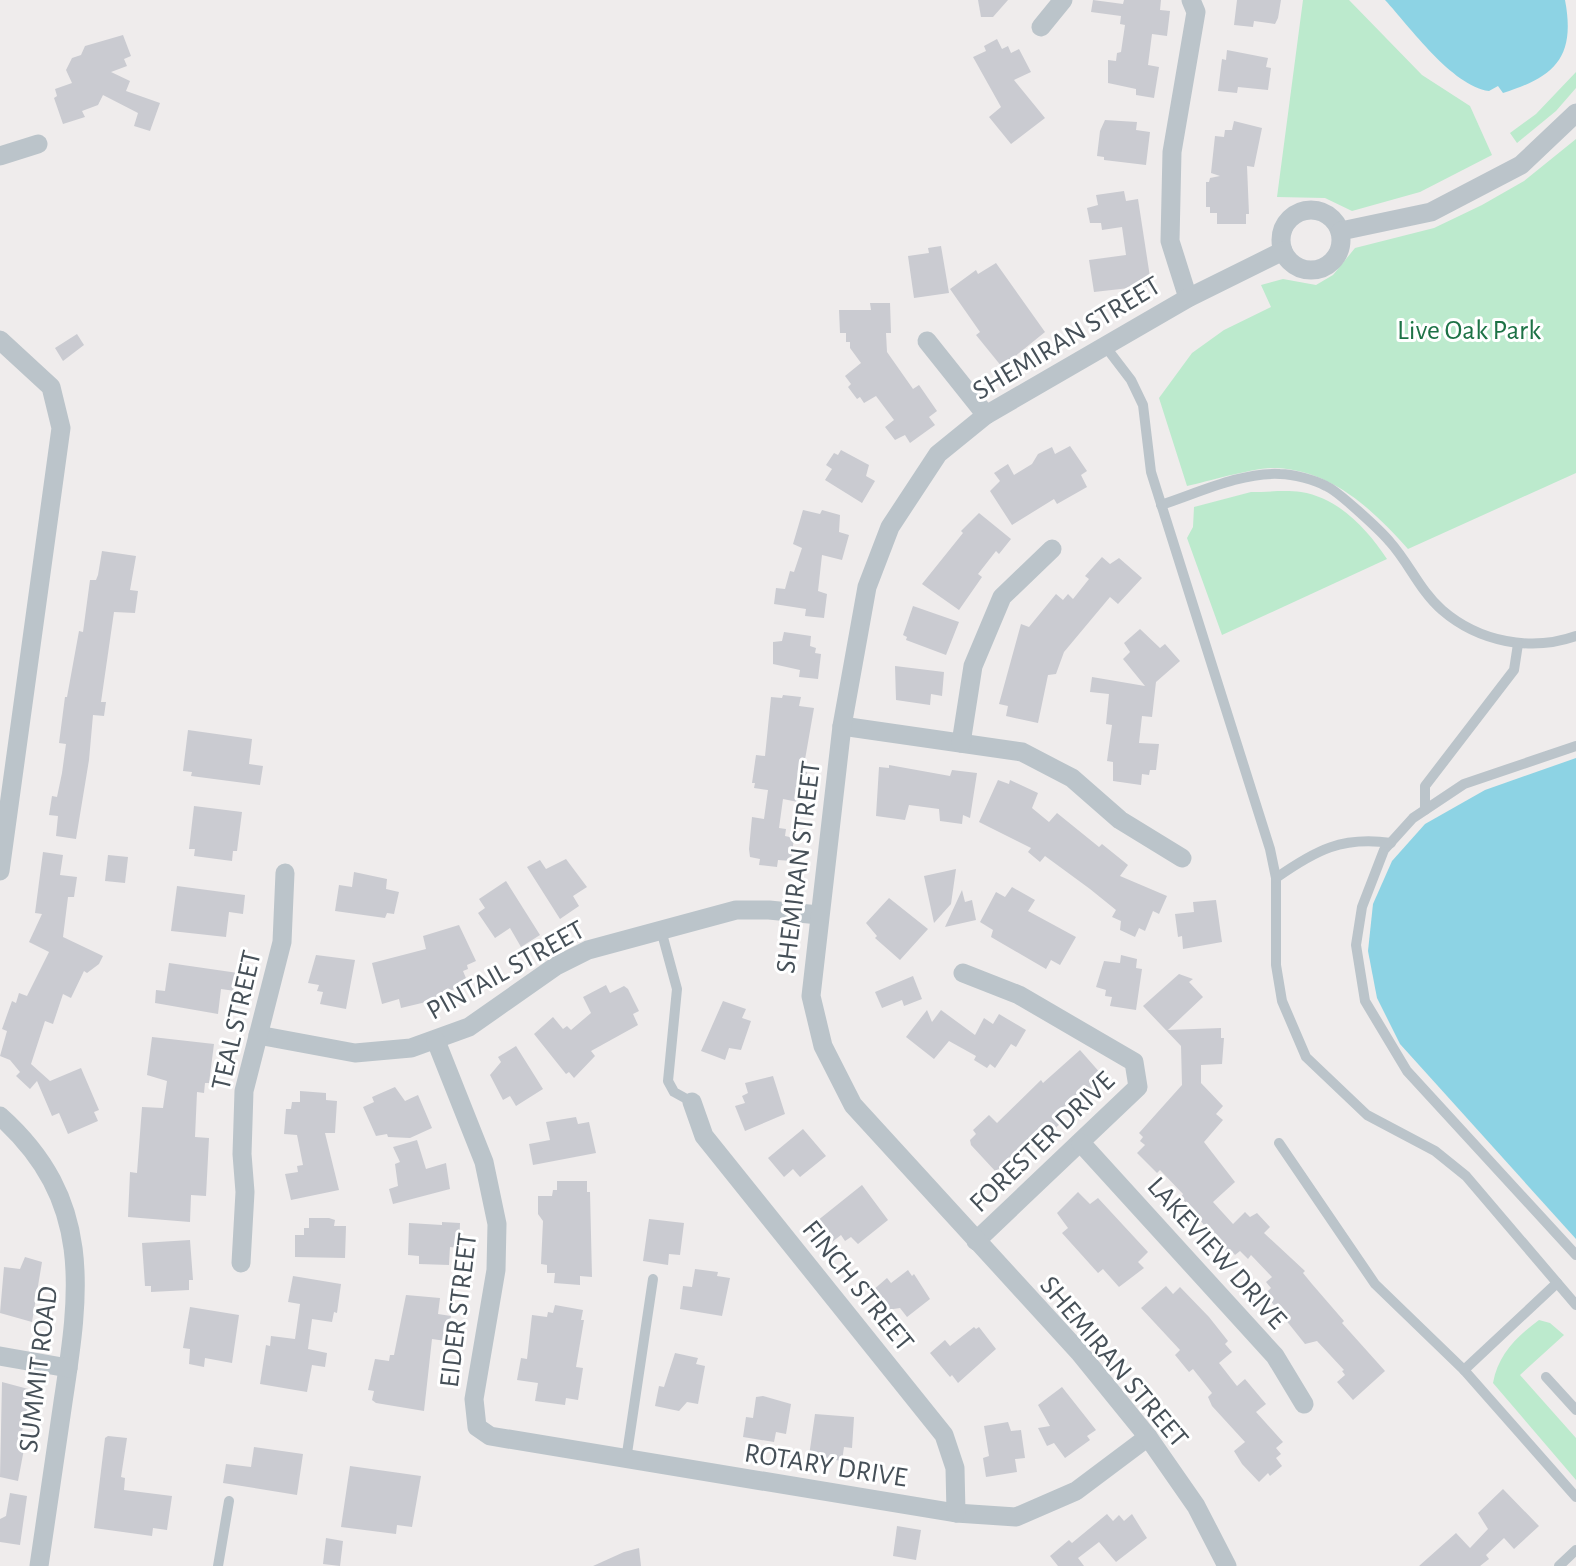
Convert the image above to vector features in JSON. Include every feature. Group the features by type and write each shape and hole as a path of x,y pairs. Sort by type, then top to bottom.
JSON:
{"street":[{"path":"1041,27 1063,0"},
{"path":"1188,298 1170,241 1172,152 1196,12 1191,0"},
{"path":"1340,231 1431,212 1521,165 1576,113"},
{"path":"0,156 38,144"},
{"path":"1319,211 1336,222 1340,231 1340,250 1329,265 1320,270 1301,269 1293,264 1283,251 1281,237 1284,227 1299,212 1319,211"},
{"name":"SHEMIRAN STREET","path":"1227,1566 1196,1506 1148,1437 1079,1352 853,1105 823,1046 811,996 842,726 867,587 890,527 938,454 985,415 1188,298 1283,251"},
{"path":"0,340 51,387 61,428 6,789 0,871"},
{"path":"927,341 985,415"},
{"path":"961,743 973,666 1002,597 1052,549"},
{"path":"842,726 1022,752 1072,778 1120,820 1182,858"},
{"name":"TEAL STREET","path":"241,1263 245,1192 242,1154 244,1091 282,942 285,873"},
{"name":"PINTAIL STREET","path":"258,1035 355,1053 382,1053 436,1041 470,1027 556,966 588,950 736,910 819,915"},
{"name":"FORESTER DRIVE","path":"963,973 1019,995 1134,1062 1138,1087 976,1241"},
{"name":"EIDER STREET","path":"436,1041 484,1162 497,1224 496,1270 474,1399 477,1427"},
{"name":"FINCH STREET","path":"692,1102 704,1136 944,1435 955,1468 956,1513"},
{"name":"SUMMIT ROAD","path":"0,1116 18,1132 42,1163 62,1205 75,1249 76,1322 39,1566"},
{"name":"LAKEVIEW DRIVE","path":"1081,1143 1275,1356 1304,1404"},
{"path":"0,1356 68,1368"},
{"name":"ROTARY DRIVE","path":"477,1427 490,1436 506,1441 956,1513 1016,1517 1076,1491 1148,1437"}],"lane":[{"path":"1105,346 1131,380 1143,405 1151,472 1270,849 1276,878 1278,977 1282,1001 1306,1056 1367,1115 1435,1152 1466,1176 1576,1305"},
{"path":"1161,505 1241,480 1280,474 1327,486 1390,541 1415,578 1442,610 1476,632 1518,645 1556,643 1576,636"},
{"path":"1425,810 1425,786 1514,670 1518,645"},
{"path":"1576,746 1464,784 1413,818 1384,850 1362,906 1356,945 1365,1001 1407,1071 1576,1255"},
{"path":"1276,878 1312,856 1345,841 1391,843"},
{"path":"661,930 677,989 668,1081 674,1091 692,1102"},
{"path":"1279,1143 1375,1284 1464,1370 1576,1497"},
{"path":"626,1460 653,1279"},
{"path":"1464,1370 1557,1283"},
{"path":"1546,1377 1576,1410"},
{"path":"218,1566 229,1501"},
{"path":"1559,1566 1576,1550"}],"green space":[{"path":"1303,0 1349,0 1422,75 1470,106 1492,155 1420,192 1352,211 1325,198 1277,197"},
{"path":"1576,72 1576,88 1556,111 1517,143 1510,133 1536,114"},
{"name":"Live Oak Park","path":"1576,139 1576,473 1408,549 1366,507 1316,476 1277,468 1187,486 1159,398 1192,353 1224,330 1271,307 1261,285 1283,279 1316,285 1333,275 1355,248 1434,228 1482,205 1524,181"},
{"path":"1251,492 1301,492 1328,501 1351,516 1387,559 1222,635 1187,538 1193,527 1194,507"},
{"path":"1539,1320 1550,1323 1564,1335 1520,1375 1576,1438 1576,1480 1493,1383 1499,1364 1509,1347"}],"water":[{"path":"1385,0 1565,0 1568,20 1564,51 1548,72 1536,80 1503,93 1498,86 1489,91 1475,87 1446,67"},
{"path":"1576,758 1576,1239 1400,1044 1377,998 1368,951 1373,904 1392,861 1425,824 1485,790"}],"building":[{"path":"978,0 1008,0 993,17 981,17"},
{"path":"1093,0 1123,4 1124,0 1161,0 1160,10 1170,11 1167,36 1152,34 1148,65 1159,67 1154,98 1136,95 1136,89 1108,83 1108,60 1116,61 1117,53 1121,52 1125,25 1120,24 1121,16 1091,12"},
{"path":"1237,0 1281,0 1275,24 1254,21 1253,27 1234,25"},
{"path":"123,35 131,56 124,59 127,66 111,72 130,81 126,91 160,103 150,131 134,126 138,113 103,95 98,105 82,111 85,117 63,124 54,98 57,96 55,89 72,83 66,70 72,58 81,55 85,46"},
{"path":"997,39 1002,49 1008,46 1011,53 1019,49 1031,72 1014,80 1045,118 1011,144 989,117 1001,107 973,57 986,51 984,46"},
{"path":"1227,50 1268,58 1266,67 1271,68 1268,90 1238,87 1237,93 1218,91 1222,59 1226,60"},
{"path":"1105,120 1137,122 1136,130 1150,132 1146,165 1104,160 1104,157 1097,156 1100,131"},
{"path":"1234,121 1262,128 1254,167 1247,166 1249,214 1246,214 1246,224 1217,224 1217,213 1210,213 1210,207 1206,207 1206,182 1209,182 1210,178 1220,176 1211,173 1215,136 1224,137 1225,130 1232,130"},
{"path":"1124,191 1126,201 1138,199 1150,277 1147,277 1147,286 1094,292 1089,260 1126,255 1122,227 1102,230 1101,223 1090,223 1087,208 1098,205 1096,195"},
{"path":"941,246 949,293 914,298 908,256 929,253 928,248"},
{"path":"996,263 1045,332 1002,367 976,335 980,332 950,289 976,270 978,274"},
{"path":"870,303 890,303 891,333 886,333 887,352 913,389 919,385 937,411 929,417 935,425 910,443 905,435 895,440 885,427 894,420 876,396 864,403 860,397 857,399 848,387 851,384 845,376 861,363 850,348 850,342 846,342 846,333 840,333 839,310 871,310"},
{"path":"77,334 84,345 63,361 55,348"},
{"path":"1070,446 1087,471 1081,475 1087,487 1057,504 1054,499 1012,525 990,491 1000,481 994,473 1008,464 1014,475 1032,464 1038,454 1052,447 1055,454"},
{"path":"841,450 869,465 866,476 875,481 862,503 825,480 832,469 826,465 834,453 838,455"},
{"path":"803,510 820,514 822,510 840,515 839,532 849,535 842,560 822,555 818,591 827,594 824,618 805,616 806,609 774,604 776,588 785,589 790,571 794,572 802,548 793,544"},
{"path":"979,513 1011,539 999,554 996,551 978,574 982,577 959,610 922,584 963,533 961,531"},
{"path":"102,551 136,556 130,590 138,591 135,613 114,612 101,702 106,702 104,716 93,715 89,760 76,839 56,836 58,816 49,815 52,796 57,797 66,744 59,743 65,697 79,631 83,632 90,580 96,580"},
{"path":"1102,557 1110,564 1119,558 1142,578 1118,604 1110,597 1064,652 1056,674 1048,675 1038,723 1006,716 1008,706 999,704 1021,624 1029,627 1056,594 1063,600 1068,594 1073,599 1089,579 1085,576"},
{"path":"913,606 959,622 946,655 906,640 907,637 903,635"},
{"path":"1140,629 1160,648 1165,644 1180,661 1156,682 1152,717 1142,716 1139,743 1159,744 1156,770 1150,770 1149,775 1142,774 1141,785 1113,781 1113,762 1107,761 1112,725 1106,724 1109,694 1090,692 1092,677 1145,686 1123,659 1130,652 1124,643"},
{"path":"784,632 811,636 810,646 816,648 815,653 821,654 818,679 799,677 800,670 773,664 773,642 782,641"},
{"path":"895,666 944,672 942,696 931,694 930,705 896,700"},
{"path":"783,695 801,697 799,706 814,708 803,771 807,772 803,803 783,799 779,828 786,829 785,836 794,838 791,861 778,860 777,867 759,865 760,859 750,857 749,849 752,817 764,819 768,790 754,788 755,783 752,783 756,755 765,756 771,697 782,698"},
{"path":"188,730 252,739 249,764 263,766 260,785 191,776 192,772 183,771"},
{"path":"889,765 950,776 952,770 977,773 970,818 963,815 962,824 940,821 939,809 909,805 905,820 876,816 879,767 889,768"},
{"path":"998,780 1009,784 1010,780 1038,793 1032,808 1049,822 1057,813 1099,847 1102,844 1128,865 1120,876 1167,896 1159,914 1153,911 1145,931 1139,928 1135,937 1120,930 1121,921 1112,917 1116,910 1090,889 1045,856 1040,862 1028,852 1031,848 979,822"},
{"path":"194,806 242,812 237,851 233,851 232,861 194,856 195,849 189,849"},
{"path":"43,852 63,855 60,875 77,877 74,897 68,897 63,937 103,956 99,964 87,973 84,971 71,998 63,994 53,1024 45,1021 31,1064 50,1081 81,1068 99,1110 94,1112 98,1121 68,1134 59,1113 52,1116 37,1081 30,1089 16,1076 20,1072 10,1060 0,1056 7,1031 2,1029 12,1001 16,1003 19,993 27,996 49,952 29,942 42,914 35,913"},
{"path":"108,855 128,857 125,883 105,881"},
{"path":"566,859 587,887 573,896 579,906 560,919 527,867 540,860 546,869"},
{"path":"956,869 951,904 934,923 924,876"},
{"path":"354,872 387,879 386,889 399,892 394,914 387,913 385,918 335,911 339,885 352,887"},
{"path":"506,881 540,935 521,947 510,928 495,938 478,913 485,908 479,899"},
{"path":"177,886 245,895 243,914 229,912 226,937 171,931"},
{"path":"1012,887 1035,900 1028,911 1076,937 1060,965 1051,960 1046,969 991,937 993,930 980,922 996,892 1005,897"},
{"path":"962,890 965,902 972,900 976,920 945,927"},
{"path":"889,898 928,929 900,960 875,938 877,936 866,923"},
{"path":"1216,900 1222,942 1183,949 1182,936 1178,937 1175,914 1194,912 1193,902"},
{"path":"459,925 476,961 467,965 468,969 463,971 468,983 426,1002 401,1008 399,999 382,1004 372,963 426,949 423,936"},
{"path":"316,955 355,960 346,1009 320,1004 323,992 317,991 319,985 308,983"},
{"path":"1121,955 1137,959 1136,968 1142,969 1136,1010 1110,1006 1112,997 1105,996 1106,990 1096,987 1104,961 1120,963"},
{"path":"169,963 238,973 235,991 221,989 218,1014 155,1003 156,990 165,991"},
{"path":"1179,974 1193,979 1189,982 1203,997 1168,1030 1221,1028 1221,1038 1224,1038 1222,1064 1201,1065 1201,1083 1223,1106 1216,1114 1223,1120 1204,1142 1235,1182 1213,1202 1233,1224 1245,1212 1250,1217 1257,1213 1270,1227 1264,1233 1305,1271 1303,1273 1344,1321 1342,1323 1385,1371 1353,1400 1337,1382 1345,1375 1342,1371 1344,1370 1317,1341 1305,1344 1265,1294 1271,1288 1266,1282 1272,1277 1251,1255 1248,1259 1240,1251 1235,1255 1232,1251 1228,1254 1181,1197 1183,1194 1160,1170 1157,1173 1137,1153 1145,1145 1140,1141 1143,1137 1139,1133 1182,1085 1181,1046 1143,1006"},
{"path":"913,976 922,999 904,1006 902,1000 882,1008 875,992"},
{"path":"606,985 610,993 624,986 628,989 639,1011 633,1014 638,1025 591,1051 595,1056 574,1078 569,1072 566,1074 534,1034 553,1017 563,1029 567,1026 571,1030 591,1013 583,997"},
{"path":"723,1001 746,1009 742,1018 751,1021 741,1050 729,1048 725,1060 701,1051"},
{"path":"927,1010 932,1022 941,1010 975,1035 984,1018 993,1024 999,1014 1026,1030 1016,1047 1011,1044 995,1068 990,1064 987,1068 974,1060 976,1056 949,1041 934,1059 906,1037"},
{"path":"152,1037 214,1044 209,1083 205,1083 204,1093 197,1092 195,1137 209,1138 206,1196 191,1195 190,1222 128,1217 130,1172 137,1173 142,1107 163,1108 167,1081 147,1075"},
{"path":"516,1046 543,1089 516,1106 510,1096 503,1100 490,1075 501,1062 498,1057"},
{"path":"1080,1050 1102,1075 1094,1082 1101,1089 1082,1106 1075,1098 1055,1115 1061,1123 1042,1140 1039,1137 1005,1169 1003,1166 996,1172 971,1145 970,1140 976,1134 973,1130 989,1115 997,1123 1041,1080 1043,1083"},
{"path":"773,1076 785,1114 745,1131 735,1106 745,1103 742,1096 748,1093 745,1083"},
{"path":"395,1087 405,1101 418,1095 432,1128 410,1138 388,1137 387,1134 376,1136 363,1107 374,1102 372,1097"},
{"path":"300,1091 326,1093 326,1100 337,1101 335,1133 325,1133 339,1190 291,1200 285,1174 298,1172 297,1166 303,1165 297,1135 284,1134 286,1109 291,1109 292,1102 300,1102"},
{"path":"576,1117 578,1124 589,1122 596,1153 533,1165 529,1144 550,1140 546,1122"},
{"path":"803,1129 826,1156 800,1177 793,1169 784,1177 768,1158"},
{"path":"417,1140 426,1169 446,1163 450,1189 393,1204 389,1189 398,1186 395,1164 400,1162 393,1147"},
{"path":"557,1181 587,1181 587,1192 590,1192 592,1277 580,1276 580,1285 554,1283 555,1273 547,1273 547,1265 541,1264 543,1221 538,1214 538,1196 552,1196 553,1190 557,1190"},
{"path":"862,1185 888,1220 858,1244 851,1237 845,1241 841,1235 832,1242 817,1221"},
{"path":"1078,1192 1090,1204 1098,1198 1148,1252 1138,1262 1144,1268 1119,1287 1103,1269 1098,1273 1062,1233 1068,1228 1057,1213"},
{"path":"309,1218 329,1218 335,1220 334,1226 346,1226 345,1258 295,1257 295,1235 304,1235 304,1228 309,1228"},
{"path":"649,1219 684,1223 680,1255 669,1254 668,1265 643,1261"},
{"path":"442,1222 460,1223 459,1248 450,1247 449,1265 419,1264 419,1256 408,1255 409,1223 442,1225"},
{"path":"190,1240 193,1280 189,1280 189,1290 151,1292 151,1286 145,1286 142,1243"},
{"path":"25,1257 42,1262 32,1322 0,1313 4,1267 20,1269"},
{"path":"695,1269 718,1272 717,1276 730,1278 722,1316 680,1309 683,1286 692,1287"},
{"path":"908,1270 912,1276 914,1274 930,1299 907,1317 900,1308 887,1310 872,1291 887,1278 891,1283"},
{"path":"293,1276 341,1284 337,1313 334,1312 332,1322 312,1319 308,1349 327,1353 325,1367 312,1365 307,1392 260,1384 266,1345 270,1346 271,1336 295,1339 300,1304 288,1302"},
{"path":"1166,1286 1173,1294 1180,1287 1209,1317 1228,1341 1225,1344 1232,1352 1219,1363 1237,1386 1245,1379 1266,1404 1256,1412 1283,1442 1276,1448 1281,1454 1276,1458 1282,1466 1270,1476 1268,1473 1259,1482 1234,1451 1245,1442 1212,1406 1208,1397 1212,1393 1193,1369 1189,1372 1175,1355 1180,1350 1141,1308"},
{"path":"406,1295 440,1298 438,1314 451,1316 446,1341 432,1339 424,1411 376,1403 372,1400 374,1391 368,1390 375,1359 389,1361 390,1355 394,1355"},
{"path":"555,1305 583,1310 581,1320 584,1320 576,1367 583,1368 578,1400 566,1398 565,1405 535,1401 538,1383 517,1380 521,1358 527,1359 532,1315 547,1317 548,1312 553,1313"},
{"path":"190,1307 239,1315 232,1363 205,1358 204,1367 189,1364 190,1349 183,1348"},
{"path":"974,1327 979,1327 996,1349 958,1383 930,1353 945,1340 950,1346"},
{"path":"675,1353 698,1358 696,1364 705,1366 698,1404 687,1402 679,1411 655,1406 659,1386 664,1387"},
{"path":"2,1382 32,1390 18,1448 24,1449 18,1481 0,1477"},
{"path":"1062,1387 1096,1430 1087,1436 1090,1440 1065,1458 1054,1443 1047,1446 1038,1428 1050,1426 1038,1405"},
{"path":"763,1396 791,1404 786,1434 776,1432 774,1442 743,1437 746,1417 753,1418 756,1397"},
{"path":"815,1414 854,1417 852,1448 844,1447 842,1461 809,1456"},
{"path":"1008,1422 1011,1431 1021,1430 1025,1458 1015,1459 1017,1472 986,1477 983,1458 989,1456 984,1426"},
{"path":"105,1438 127,1438 121,1477 125,1478 124,1490 172,1496 167,1530 153,1528 152,1536 94,1528"},
{"path":"254,1447 303,1454 297,1495 223,1483 226,1464 251,1467"},
{"path":"350,1466 421,1476 412,1527 397,1525 396,1534 341,1527"},
{"path":"1503,1489 1539,1526 1514,1549 1504,1538 1486,1555 1489,1559 1480,1566 1419,1566 1456,1533 1470,1548 1488,1529 1478,1513"},
{"path":"10,1493 27,1496 20,1545 0,1542 0,1519 6,1516"},
{"path":"1107,1514 1113,1521 1119,1515 1124,1521 1132,1514 1147,1538 1116,1562 1099,1542 1078,1558 1084,1566 1058,1566 1050,1556 1069,1540 1072,1543"},
{"path":"897,1526 921,1530 916,1560 893,1556"},
{"path":"326,1538 343,1541 340,1566 323,1564"},
{"path":"639,1548 641,1566 593,1566 624,1552"}]}
